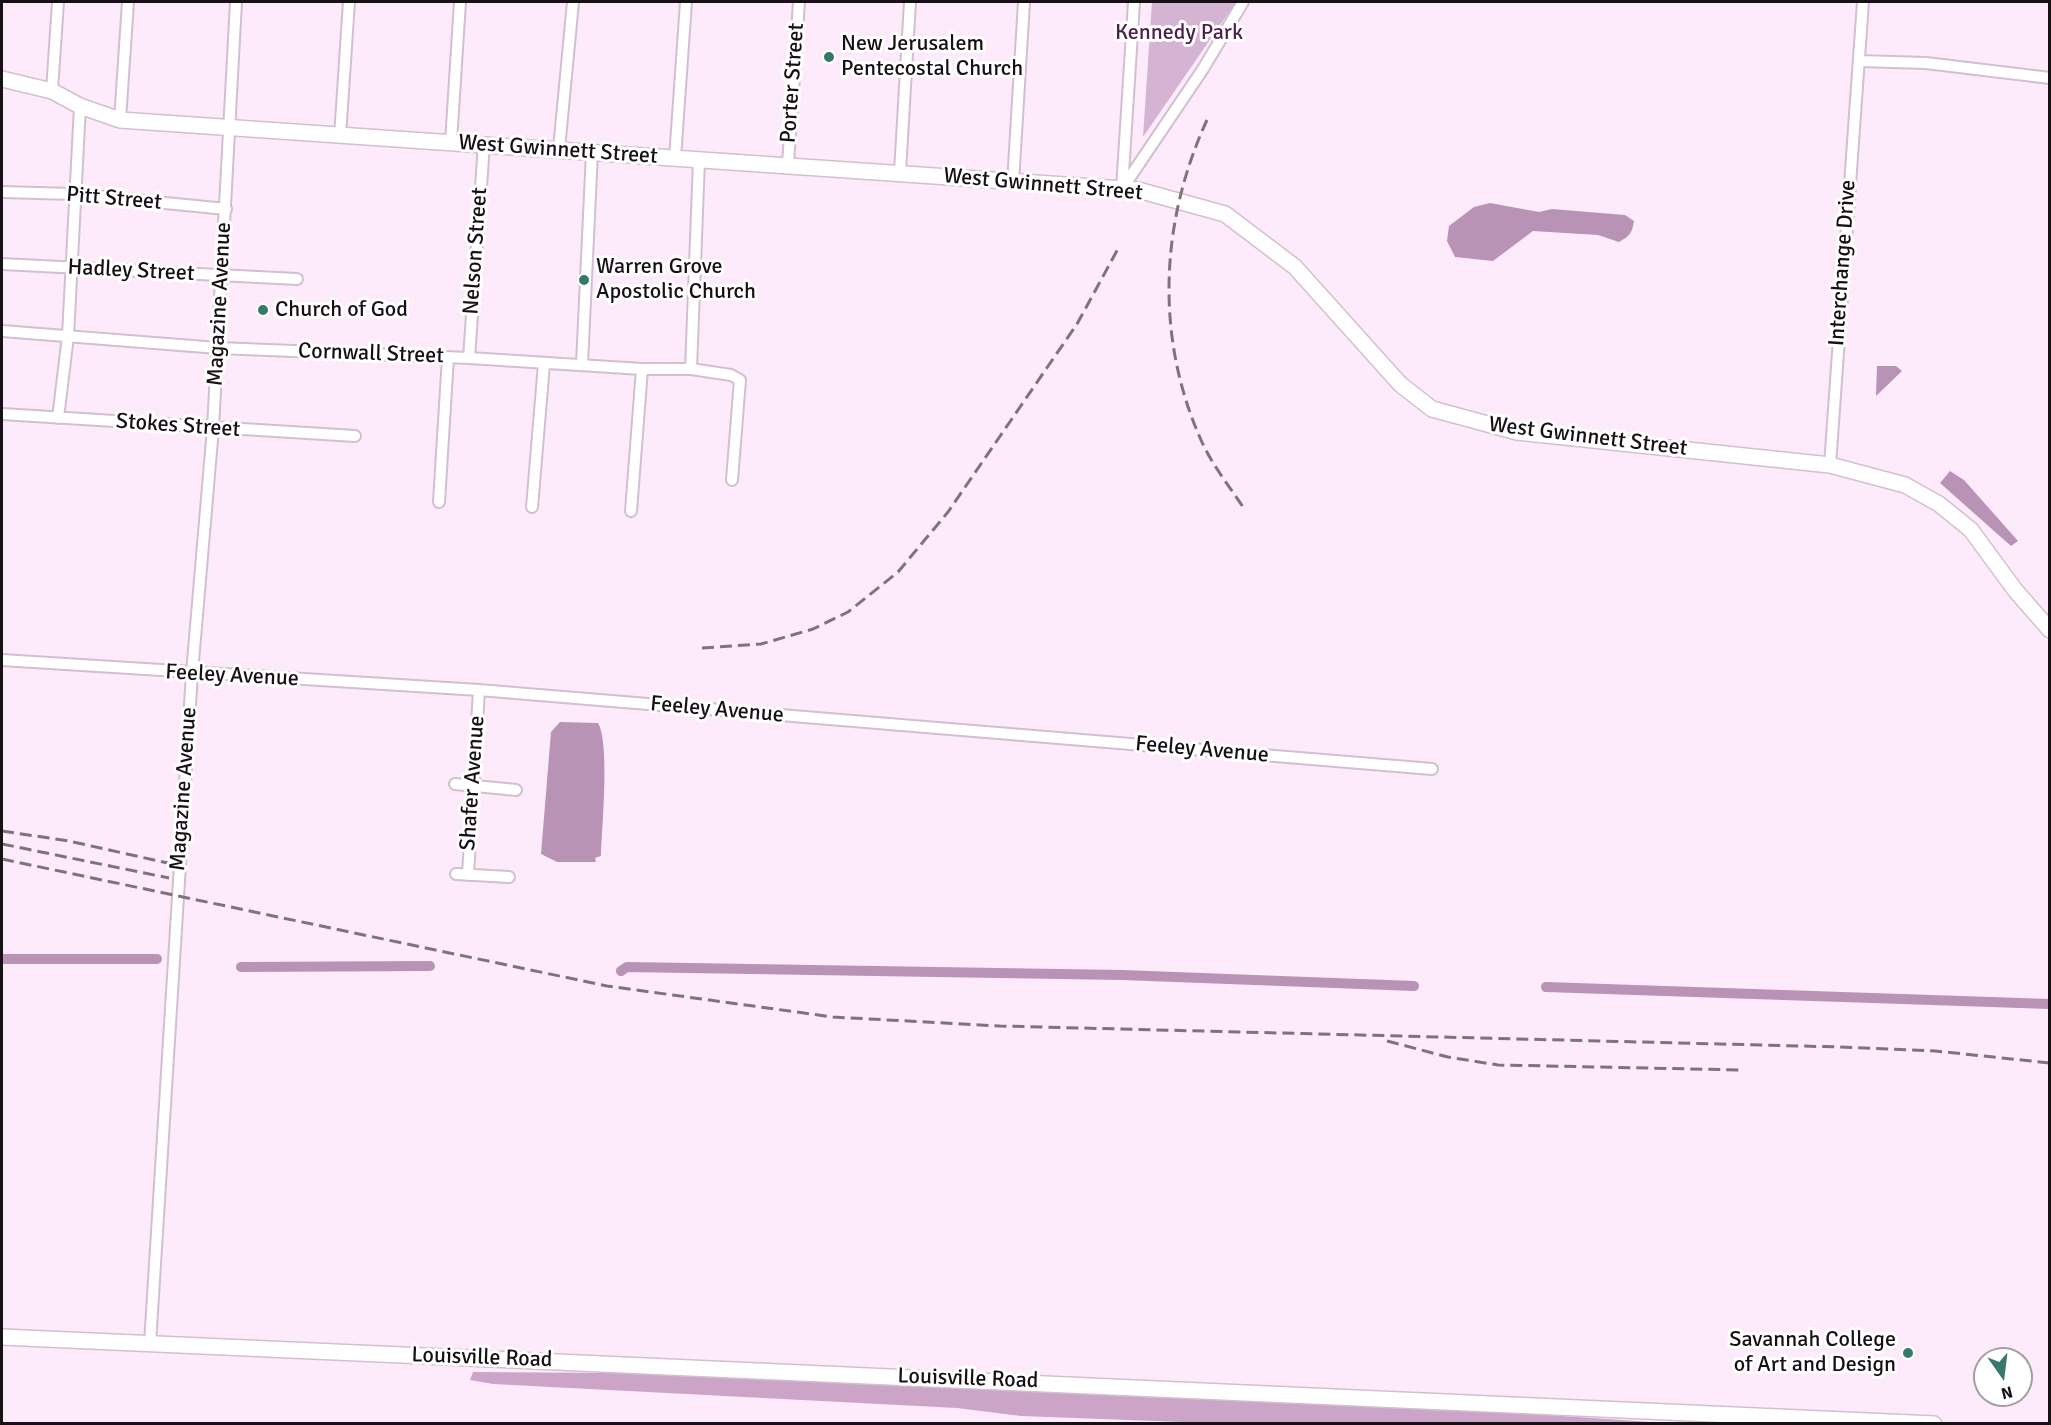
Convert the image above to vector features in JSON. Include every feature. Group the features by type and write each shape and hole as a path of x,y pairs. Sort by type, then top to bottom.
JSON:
{"main road":[{"name":"West Gwinnett Street","path":"2,79 52,91 80,106 120,120 699,160 788,164 1012,183 1138,190 1225,214 1295,267 1400,384 1432,409 1517,432 1830,465 1905,485 1939,504 1971,530 2049,630"},
{"name":"Louisville Road","path":"2,1337 1934,1424"}],"street":[{"path":"52,91 58,2"},
{"path":"120,120 128,2"},
{"name":"Magazine Avenue","path":"150,1344 192,674 213,428 236,2"},
{"path":"340,136 349,2"},
{"path":"451,142 460,2"},
{"path":"560,149 573,2"},
{"path":"675,158 686,2"},
{"name":"Porter Street","path":"788,164 799,2"},
{"path":"900,172 910,2"},
{"path":"1012,183 1024,2"},
{"path":"1122,189 1134,2"},
{"path":"1122,189 1203,69 1244,2"},
{"name":"Interchange Drive","path":"1830,465 1863,2"},
{"path":"1859,61 1926,63 2049,78"},
{"path":"58,418 68,336 80,106"},
{"name":"Nelson Street","path":"468,358 484,144"},
{"path":"582,364 592,152"},
{"path":"691,369 699,160"},
{"name":"Pitt Street","path":"2,192 74,194 226,209"},
{"name":"Hadley Street","path":"2,264 297,279"},
{"name":"Cornwall Street","path":"2,331 218,348 448,357 642,369 691,369 731,375 740,380 732,480"},
{"path":"439,502 448,357"},
{"path":"532,507 544,364"},
{"path":"631,510 642,369"},
{"name":"Stokes Street","path":"2,414 355,436"},
{"name":"Feeley Avenue","path":"2,660 192,674 479,690 1432,769"},
{"name":"Shafer Avenue","path":"468,875 479,690"},
{"path":"455,784 516,790"},
{"path":"456,874 509,877"}],"green space":[{"name":"Kennedy Park","path":"1152,2 1236,2 1143,137"}],"shaded area":[{"path":"1490,203 1539,212 1552,209 1625,215 1634,221 1630,234 1619,242 1598,235 1533,231 1493,261 1455,257 1447,241 1449,226 1474,207"},
{"path":"1877,366 1896,366 1902,371 1876,396"},
{"path":"1950,471 1964,480 2018,541 2011,546 1940,483"},
{"path":"560,722 598,723 602,733 604,807 601,856 595,858 596,862 557,862 541,854 551,732"},
{"path":"473,1372 610,1373 955,1387 1534,1414 1665,1423 1209,1423 1021,1416 957,1408 493,1384 470,1380"}],"waterway":[{"path":"2,959 157,959"},
{"path":"241,967 430,966"},
{"path":"621,971 627,967 1122,975 1414,986"},
{"path":"1546,987 2050,1004"}],"railway":[{"path":"1207,120 1191,159 1172,239 1169,280 1170,320 1176,361 1186,401 1201,440 1245,510"},
{"path":"702,648 761,644 813,629 848,612 898,572 948,512 1077,324 1119,247"},
{"path":"2,831 69,841 172,864"},
{"path":"2,844 169,878"},
{"path":"2,859 607,986 833,1017 1000,1026 1840,1047 1935,1051 2050,1063"},
{"path":"1387,1041 1448,1057 1498,1065 1742,1070"}],"place":[{"name":"New Jerusalem Pentecostal Church","path":"829,57"},
{"name":"Warren Grove Apostolic Church","path":"584,280"},
{"name":"Church of God","path":"263,310"},
{"name":"Savannah College of Art and Design","path":"1908,1353"}]}
